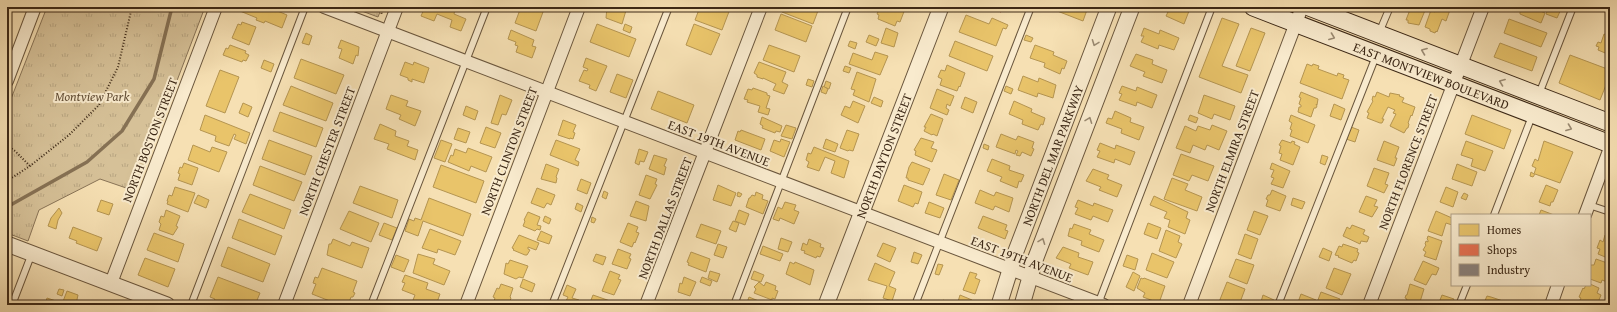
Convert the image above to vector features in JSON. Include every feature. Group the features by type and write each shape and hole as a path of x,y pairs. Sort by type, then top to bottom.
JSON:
{"main road":[{"name":"EAST MONTVIEW BOULEVARD","path":"1253,7 1610,144"},
{"name":"EAST MONTVIEW BOULEVARD","path":"1309,7 1610,123"}],"street":[{"path":"7,81 35,7"},
{"name":"NORTH BOSTON STREET","path":"111,283 216,7"},
{"name":"EAST 19TH AVENUE","path":"324,7 863,212 1100,304"},
{"name":"NORTH CHESTER STREET","path":"284,305 397,7"},
{"name":"NORTH CLINTON STREET","path":"466,305 579,7"},
{"name":"NORTH DALLAS STREET","path":"646,305 761,7"},
{"name":"NORTH DAYTON STREET","path":"826,305 941,7"},
{"name":"NORTH DEL MAR PARKWAY","path":"999,305 1016,251 1109,7"},
{"name":"NORTH DEL MAR PARKWAY","path":"1022,305 1035,260 1132,7"},
{"name":"NORTH ELMIRA STREET","path":"1189,305 1302,7"},
{"name":"NORTH FLORENCE STREET","path":"1369,305 1483,7"},
{"path":"1587,210 1610,148"},
{"path":"7,244 167,305"},
{"path":"1551,305 1558,286"}],"lane":[{"path":"191,305 305,7"},
{"path":"371,305 487,7"},
{"path":"552,305 669,7"},
{"path":"734,305 848,7"},
{"path":"915,305 1031,7"},
{"path":"1100,304 1212,7"},
{"path":"1379,34 1390,7"},
{"path":"1539,96 1573,7"},
{"path":"1278,305 1377,55"},
{"path":"1494,214 1532,114"},
{"path":"1587,210 1610,212"},
{"path":"12,305 32,253"},
{"path":"1459,305 1467,286"}],"path":[{"path":"7,181 30,166 69,135 99,105 118,68 132,7"},
{"path":"7,146 15,151 30,166"}],"green space":[{"name":"Montview Park","path":"47,7 205,7 135,191 100,179 39,210 28,241 7,233 7,109"},
{"path":"351,7 382,7 378,17"}],"building: Homes":[{"path":"241,7 268,7 287,15 282,28 265,21 264,23 256,20 257,18 240,11"},
{"path":"425,7 449,7 455,9 454,14 466,19 461,31 450,27 452,20 437,14 434,21 421,16"},
{"path":"521,7 532,7 543,12 536,31 515,23"},
{"path":"607,7 627,7 622,24 606,18"},
{"path":"700,7 724,7 730,9 722,30 695,20"},
{"path":"784,7 819,8 813,24 782,12"},
{"path":"880,7 901,7 905,9 900,22 897,21 895,26 878,19 879,15 877,14"},
{"path":"1053,7 1088,7 1083,21 1052,9"},
{"path":"1153,7 1179,7 1189,11 1184,24 1166,16 1168,12"},
{"path":"1411,7 1426,8 1419,25 1408,23 1408,20 1406,20"},
{"path":"1437,7 1451,7 1446,21 1442,19 1437,32 1436,31 1435,33 1425,27 1431,10 1435,12"},
{"path":"1522,7 1539,7 1538,10 1545,13 1541,23 1520,14 1520,9"},
{"path":"1549,7 1562,7 1557,18 1546,14"},
{"path":"781,14 812,26 806,42 775,30"},
{"path":"966,15 989,24 992,18 1008,25 1006,29 1003,28 996,46 959,32"},
{"path":"1608,15 1610,15 1610,24 1606,22"},
{"path":"1222,18 1239,24 1222,66 1248,75 1241,93 1199,77"},
{"path":"1509,19 1547,33 1541,47 1504,33"},
{"path":"242,22 256,27 249,45 232,38 238,24 241,25"},
{"path":"597,24 636,39 629,57 590,42"},
{"path":"625,24 632,27 630,33 623,30"},
{"path":"694,24 720,34 711,55 686,45"},
{"path":"886,28 898,33 894,47 881,43"},
{"path":"1144,28 1159,34 1160,30 1179,38 1174,50 1159,45 1158,49 1141,42 1144,36 1141,36"},
{"path":"1251,28 1265,33 1250,71 1236,66"},
{"path":"511,30 534,40 532,46 536,47 532,58 516,52 518,46 515,45 516,42 508,39"},
{"path":"306,33 312,36 309,45 302,43"},
{"path":"1604,34 1610,37 1610,55 1598,50 1599,47 1596,46 1598,42 1601,43"},
{"path":"869,35 879,39 876,46 866,42"},
{"path":"1026,35 1033,38 1031,42 1024,40"},
{"path":"341,40 359,47 358,56 356,55 353,64 339,58 342,49 338,48"},
{"path":"850,41 857,43 855,49 848,46"},
{"path":"955,41 993,56 987,71 949,56"},
{"path":"1500,43 1537,57 1532,71 1494,57"},
{"path":"230,45 246,51 245,53 249,55 246,61 243,60 242,62 223,55 226,48 228,49"},
{"path":"769,45 800,56 794,72 763,60"},
{"path":"1035,45 1054,52 1053,55 1067,61 1060,74 1044,67 1045,63 1030,58"},
{"path":"875,52 888,56 880,75 849,64 853,53 872,60"},
{"path":"1136,54 1153,60 1152,64 1167,70 1162,83 1143,76 1145,72 1130,66"},
{"path":"1570,55 1610,70 1610,75 1600,100 1559,83"},
{"path":"586,58 607,66 596,91 589,88 590,85 579,81 584,70 587,71 588,69 583,67"},
{"path":"301,59 344,75 336,94 294,78"},
{"path":"264,60 274,64 271,72 261,68"},
{"path":"405,62 413,65 414,62 429,68 424,83 412,79 412,82 408,80 408,78 400,75"},
{"path":"759,62 786,72 782,82 788,85 784,94 773,90 776,84 757,77 754,73"},
{"path":"1307,64 1319,66 1318,69 1337,76 1338,73 1344,75 1343,78 1349,80 1342,99 1300,83"},
{"path":"947,65 965,73 957,91 940,85 942,79 938,77 941,70 945,71"},
{"path":"845,66 851,68 849,73 843,71"},
{"path":"220,70 239,77 225,113 206,106"},
{"path":"857,72 876,79 869,102 853,95 855,90 851,89"},
{"path":"617,74 633,80 626,98 610,92"},
{"path":"1023,76 1038,82 1039,78 1056,85 1053,98 1038,93 1037,97 1018,90"},
{"path":"808,79 814,81 812,87 806,85"},
{"path":"826,81 831,83 829,89 824,87"},
{"path":"291,86 333,103 326,121 283,105"},
{"path":"823,86 828,89 826,94 821,92"},
{"path":"1006,86 1013,89 1011,94 1004,91"},
{"path":"1122,86 1136,91 1137,87 1157,95 1152,108 1137,102 1136,106 1119,100 1122,94 1119,93"},
{"path":"753,88 767,93 767,95 770,96 766,108 770,109 768,115 758,112 760,106 747,102 748,100 744,99 748,89 752,90"},
{"path":"937,89 954,96 950,106 947,104 946,108 949,110 947,115 930,108"},
{"path":"658,91 694,105 687,123 651,109"},
{"path":"1301,92 1318,99 1317,105 1316,104 1317,106 1314,108 1311,117 1298,112 1299,107 1301,107 1299,104 1301,98 1299,97"},
{"path":"1377,92 1389,97 1390,93 1400,95 1399,96 1404,98 1402,102 1415,107 1408,123 1408,128 1404,133 1390,126 1396,114 1393,113 1395,110 1388,107 1382,119 1384,119 1382,123 1367,118 1369,113 1367,112 1373,101 1373,96 1375,97"},
{"path":"391,95 408,101 406,106 421,111 415,126 399,119 401,115 386,109"},
{"path":"500,95 512,100 506,115 502,114 498,125 491,123"},
{"path":"1204,95 1235,106 1230,120 1214,114 1212,119 1198,113"},
{"path":"874,97 883,101 881,107 871,103"},
{"path":"965,97 977,102 973,113 961,108"},
{"path":"853,101 865,106 858,123 841,115 845,106 850,108"},
{"path":"1014,101 1032,109 1031,112 1045,118 1043,125 1041,124 1038,130 1022,124 1023,120 1009,114"},
{"path":"243,103 252,107 248,117 239,113"},
{"path":"1334,104 1345,109 1341,120 1330,116"},
{"path":"466,106 478,111 475,120 463,115"},
{"path":"1115,111 1131,118 1130,122 1144,127 1139,140 1121,133 1122,129 1106,123 1108,118 1112,119"},
{"path":"280,112 323,128 316,147 273,131"},
{"path":"931,114 943,119 937,136 924,131 926,127 924,127"},
{"path":"205,115 250,133 246,144 234,139 236,135 234,134 229,146 215,141 216,136 200,130"},
{"path":"1190,115 1198,118 1196,123 1188,120"},
{"path":"1291,115 1315,125 1308,143 1290,136 1292,123 1289,121"},
{"path":"1472,115 1511,130 1504,149 1465,134"},
{"path":"762,117 782,126 780,132 776,131 775,133 762,128 763,126 760,124"},
{"path":"563,120 576,125 573,132 575,133 573,139 558,135"},
{"path":"380,124 396,131 395,136 409,141 407,146 418,150 415,160 387,149 389,144 374,139"},
{"path":"786,125 796,128 792,139 781,136"},
{"path":"1212,125 1227,131 1219,150 1207,145 1205,150 1193,145 1190,153 1176,148 1185,126 1196,131 1198,126 1210,130"},
{"path":"486,127 501,133 495,148 480,143"},
{"path":"1351,127 1359,130 1355,142 1346,139"},
{"path":"458,128 470,132 466,143 454,139"},
{"path":"741,130 765,139 761,150 735,140 738,131 740,132"},
{"path":"847,130 859,134 853,151 840,148"},
{"path":"1001,134 1016,140 1018,136 1034,142 1032,148 1034,149 1031,156 1022,152 1020,156 1016,155 1018,151 1016,150 1015,154 996,147"},
{"path":"921,138 934,142 931,148 937,150 932,162 915,155 916,151 914,150"},
{"path":"781,139 790,142 784,157 770,151 774,140 780,142"},
{"path":"826,139 838,144 835,152 823,148"},
{"path":"269,140 312,156 305,175 262,159"},
{"path":"441,140 452,144 445,162 434,158"},
{"path":"556,140 580,149 575,160 579,162 578,166 550,155"},
{"path":"1282,140 1291,143 1292,141 1295,142 1294,144 1300,147 1293,165 1280,160 1282,154 1279,153 1281,146 1279,145"},
{"path":"1384,141 1399,147 1394,166 1377,160"},
{"path":"1466,141 1493,151 1485,171 1471,166 1473,159 1461,155"},
{"path":"1544,141 1573,152 1560,183 1535,174 1533,177 1530,176 1531,172 1534,174 1536,168 1532,166 1535,159 1538,161"},
{"path":"1100,143 1115,149 1116,145 1135,152 1130,165 1115,159 1114,163 1097,157 1100,151 1097,150"},
{"path":"984,144 989,146 988,150 983,148"},
{"path":"193,145 210,152 212,147 227,152 219,172 188,160"},
{"path":"814,147 849,161 844,178 831,173 835,161 825,157 819,171 807,167 809,162 806,160 808,153 811,154"},
{"path":"468,148 492,157 486,172 471,166 469,171 448,162 451,155 453,156 455,149 466,153"},
{"path":"639,149 648,152 644,162 640,161 639,165 635,163"},
{"path":"1181,154 1214,166 1208,181 1192,175 1189,181 1173,175"},
{"path":"654,155 667,159 664,166 666,167 664,175 649,169"},
{"path":"1322,155 1328,157 1325,165 1320,163"},
{"path":"992,159 1010,166 1009,170 1024,175 1021,182 1019,181 1017,188 1000,181 1002,177 987,171"},
{"path":"912,162 930,169 923,185 906,178"},
{"path":"184,163 198,168 192,185 178,180 180,167 182,168"},
{"path":"1272,163 1290,171 1283,188 1271,184 1274,178 1271,177 1274,170 1270,169"},
{"path":"546,164 559,169 556,177 556,183 541,179"},
{"path":"1457,164 1477,172 1472,186 1452,179"},
{"path":"441,165 484,181 476,203 433,187"},
{"path":"260,166 302,182 294,201 253,185"},
{"path":"1374,168 1389,173 1385,184 1388,185 1384,193 1367,186"},
{"path":"1093,169 1109,175 1107,179 1122,185 1117,197 1099,190 1101,187 1086,181"},
{"path":"944,174 959,180 951,200 936,195"},
{"path":"646,175 657,179 655,184 657,185 650,199 639,195"},
{"path":"1172,178 1188,184 1185,190 1202,197 1197,211 1164,199"},
{"path":"581,179 591,183 587,194 577,190"},
{"path":"718,185 736,193 731,206 713,200"},
{"path":"904,185 922,192 918,204 915,203 913,207 898,201"},
{"path":"1546,185 1558,190 1550,206 1539,202"},
{"path":"360,186 398,200 392,218 353,203"},
{"path":"175,187 195,193 188,212 167,204 169,195 172,196"},
{"path":"1446,187 1458,192 1453,207 1440,202"},
{"path":"537,188 555,195 551,205 547,203 544,208 531,203"},
{"path":"980,190 994,196 996,192 1013,198 1009,212 995,206 993,210 975,203"},
{"path":"1272,190 1286,196 1280,211 1266,206 1268,200 1266,199"},
{"path":"604,191 608,193 606,199 602,197"},
{"path":"738,192 742,194 740,197 737,196"},
{"path":"756,192 763,195 762,199 768,201 763,214 746,207 749,198 752,195 755,196"},
{"path":"1464,193 1468,195 1466,200 1461,198"},
{"path":"250,194 291,210 284,229 242,212"},
{"path":"198,195 209,200 206,208 194,203"},
{"path":"1154,196 1188,212 1186,218 1190,220 1185,234 1168,227 1170,220 1164,218 1167,212 1150,205"},
{"path":"1366,196 1377,200 1374,206 1378,207 1372,217 1359,212"},
{"path":"429,198 471,214 463,236 423,221 418,236 405,231 409,219 414,221 415,218 421,220"},
{"path":"1293,198 1305,202 1302,209 1291,205"},
{"path":"101,200 113,204 109,215 97,211"},
{"path":"1078,200 1093,206 1094,203 1113,210 1108,222 1093,216 1091,220 1075,214 1078,208 1075,207"},
{"path":"636,201 649,206 646,221 630,216"},
{"path":"785,202 796,205 794,210 799,212 794,224 780,218 779,221 773,219 778,207 782,209"},
{"path":"929,202 944,208 940,218 925,213"},
{"path":"577,203 583,206 581,212 575,209"},
{"path":"59,208 62,213 58,220 56,229 48,226 51,218"},
{"path":"166,210 180,216 176,226 178,227 173,235 159,230 161,216 164,217"},
{"path":"739,210 749,214 745,225 735,221"},
{"path":"1541,210 1551,214 1539,214"},
{"path":"349,211 379,223 371,242 340,229"},
{"path":"1254,211 1268,216 1260,235 1247,230"},
{"path":"1436,211 1451,218 1451,225 1446,223 1442,236 1428,231"},
{"path":"528,212 540,217 537,225 541,226 540,230 537,229 535,231 523,226"},
{"path":"545,216 551,219 549,224 543,221"},
{"path":"983,216 1007,225 1005,230 1008,231 1005,239 978,228"},
{"path":"592,217 596,219 594,223 591,222"},
{"path":"239,219 282,236 275,255 232,238"},
{"path":"733,221 739,223 736,232 729,229"},
{"path":"384,223 397,228 392,240 379,235"},
{"path":"628,223 638,227 636,232 639,233 632,247 620,242"},
{"path":"1148,223 1161,228 1157,239 1144,234"},
{"path":"701,224 721,231 716,244 696,237"},
{"path":"1074,224 1091,230 1089,234 1104,240 1099,252 1081,245 1082,241 1068,236 1070,228 1072,229"},
{"path":"1352,225 1365,230 1363,234 1369,237 1367,242 1361,241 1360,244 1343,236 1347,227 1350,229"},
{"path":"73,227 102,238 97,251 76,243 77,241 69,238"},
{"path":"430,229 461,241 455,255 438,249 437,253 422,248"},
{"path":"1166,230 1180,236 1178,242 1182,244 1176,258 1159,251"},
{"path":"541,231 552,236 549,244 537,240"},
{"path":"154,233 184,244 178,262 147,250"},
{"path":"1245,234 1258,239 1251,259 1238,254"},
{"path":"519,235 539,243 536,250 528,247 530,250 527,255 525,255 513,250 514,249 512,248"},
{"path":"1605,235 1610,237 1610,259 1598,254 1600,249 1597,248 1600,240 1603,242"},
{"path":"1428,236 1442,241 1436,260 1424,256 1426,252 1423,250 1426,245 1426,241 1428,242"},
{"path":"781,238 792,242 788,252 778,249"},
{"path":"333,239 350,246 352,242 369,248 362,268 327,255 329,244 331,244"},
{"path":"809,239 821,244 820,247 824,248 820,257 817,256 816,258 804,253 805,251 801,250 803,243 807,245"},
{"path":"883,243 896,248 890,262 877,256"},
{"path":"718,244 727,247 723,258 714,255"},
{"path":"1343,244 1358,249 1357,252 1359,253 1356,261 1354,260 1352,263 1335,255 1339,246 1342,247"},
{"path":"763,246 783,254 780,261 760,254"},
{"path":"228,247 270,264 263,282 221,266"},
{"path":"1063,247 1079,253 1078,257 1093,262 1088,275 1069,268 1071,264 1056,258"},
{"path":"1323,248 1332,252 1329,261 1319,257"},
{"path":"618,249 631,254 629,258 631,259 627,269 612,264"},
{"path":"691,252 710,259 706,272 688,265 689,263 687,262"},
{"path":"914,252 922,255 918,264 911,262"},
{"path":"1152,253 1174,262 1167,278 1146,270"},
{"path":"418,254 435,259 433,264 450,271 444,285 413,273"},
{"path":"596,254 606,257 603,265 593,261"},
{"path":"396,255 409,260 404,272 391,267"},
{"path":"1127,255 1138,259 1135,270 1123,266"},
{"path":"145,258 175,269 168,287 138,275"},
{"path":"1236,259 1254,265 1247,284 1229,277"},
{"path":"1596,259 1610,264 1610,274 1607,282 1602,280 1601,283 1591,279 1591,265 1594,265"},
{"path":"510,260 528,266 523,278 519,277 516,279 504,274 506,263 508,264"},
{"path":"1423,261 1439,268 1436,275 1432,274 1426,285 1414,280"},
{"path":"790,262 794,264 795,262 814,270 810,285 786,274"},
{"path":"875,263 895,272 889,286 896,289 892,301 883,298 887,286 868,280"},
{"path":"938,264 943,265 939,275 935,274"},
{"path":"322,268 357,281 353,292 355,293 353,297 351,297 348,305 340,305 312,294 316,284 313,283 315,277 318,278"},
{"path":"1334,268 1351,274 1342,295 1326,288"},
{"path":"610,271 620,275 618,279 621,280 614,295 602,291"},
{"path":"710,271 720,274 717,282 708,278"},
{"path":"754,271 764,275 761,282 751,279"},
{"path":"970,272 977,274 975,278 980,280 975,294 963,290"},
{"path":"1133,272 1140,276 1134,291 1126,287"},
{"path":"405,275 428,283 426,289 440,294 436,305 426,305 413,300 415,295 402,290 405,283 402,282"},
{"path":"218,277 260,293 255,305 219,305 213,303 215,299 210,297"},
{"path":"684,277 696,282 690,296 678,292 680,283 682,284"},
{"path":"702,277 712,281 710,286 700,282"},
{"path":"1141,278 1165,286 1159,303 1143,297 1145,293 1137,288"},
{"path":"523,279 535,284 532,292 520,287"},
{"path":"759,282 764,286 766,282 776,286 775,290 778,291 775,299 772,298 772,300 754,293 756,289 754,287"},
{"path":"1227,282 1245,289 1239,305 1228,305 1219,302"},
{"path":"501,284 513,288 511,298 509,304 495,305 493,304 495,298 493,297 497,288 499,289"},
{"path":"1410,284 1424,289 1419,305 1405,304 1407,299 1405,298"},
{"path":"1591,284 1599,288 1597,293 1601,295 1597,305 1587,305 1579,302 1581,298 1579,297 1583,288 1584,289 1586,286 1591,286"},
{"path":"567,285 576,289 572,298 579,300 577,305 564,305 568,297 563,295"},
{"path":"59,289 64,290 62,296 57,294"},
{"path":"67,291 78,295 76,304 62,304"},
{"path":"1321,292 1340,299 1338,303 1340,305 1316,305"},
{"path":"1301,294 1316,300 1314,305 1297,305"},
{"path":"593,295 613,302 611,305 589,305"},
{"path":"960,295 972,300 971,304 974,305 957,305"},
{"path":"1263,295 1274,300 1272,305 1260,305"},
{"path":"1442,295 1454,299 1451,305 1438,305"},
{"path":"1487,296 1509,303 1509,305 1483,305"},
{"path":"749,297 761,302 760,305 746,305"},
{"path":"47,298 56,301 55,305 45,304"},
{"path":"675,300 687,305 669,305 670,303 674,304"},
{"path":"860,300 872,305 858,305"},
{"path":"943,300 952,304 952,305 941,305"}],"building: Shops":[{"path":"986,7 1003,7 1001,12"}],"building: Industry":[{"path":"1584,7 1596,7 1594,11"}],"waterway":[{"path":"7,207 87,162 122,131 154,79 172,7"}]}
